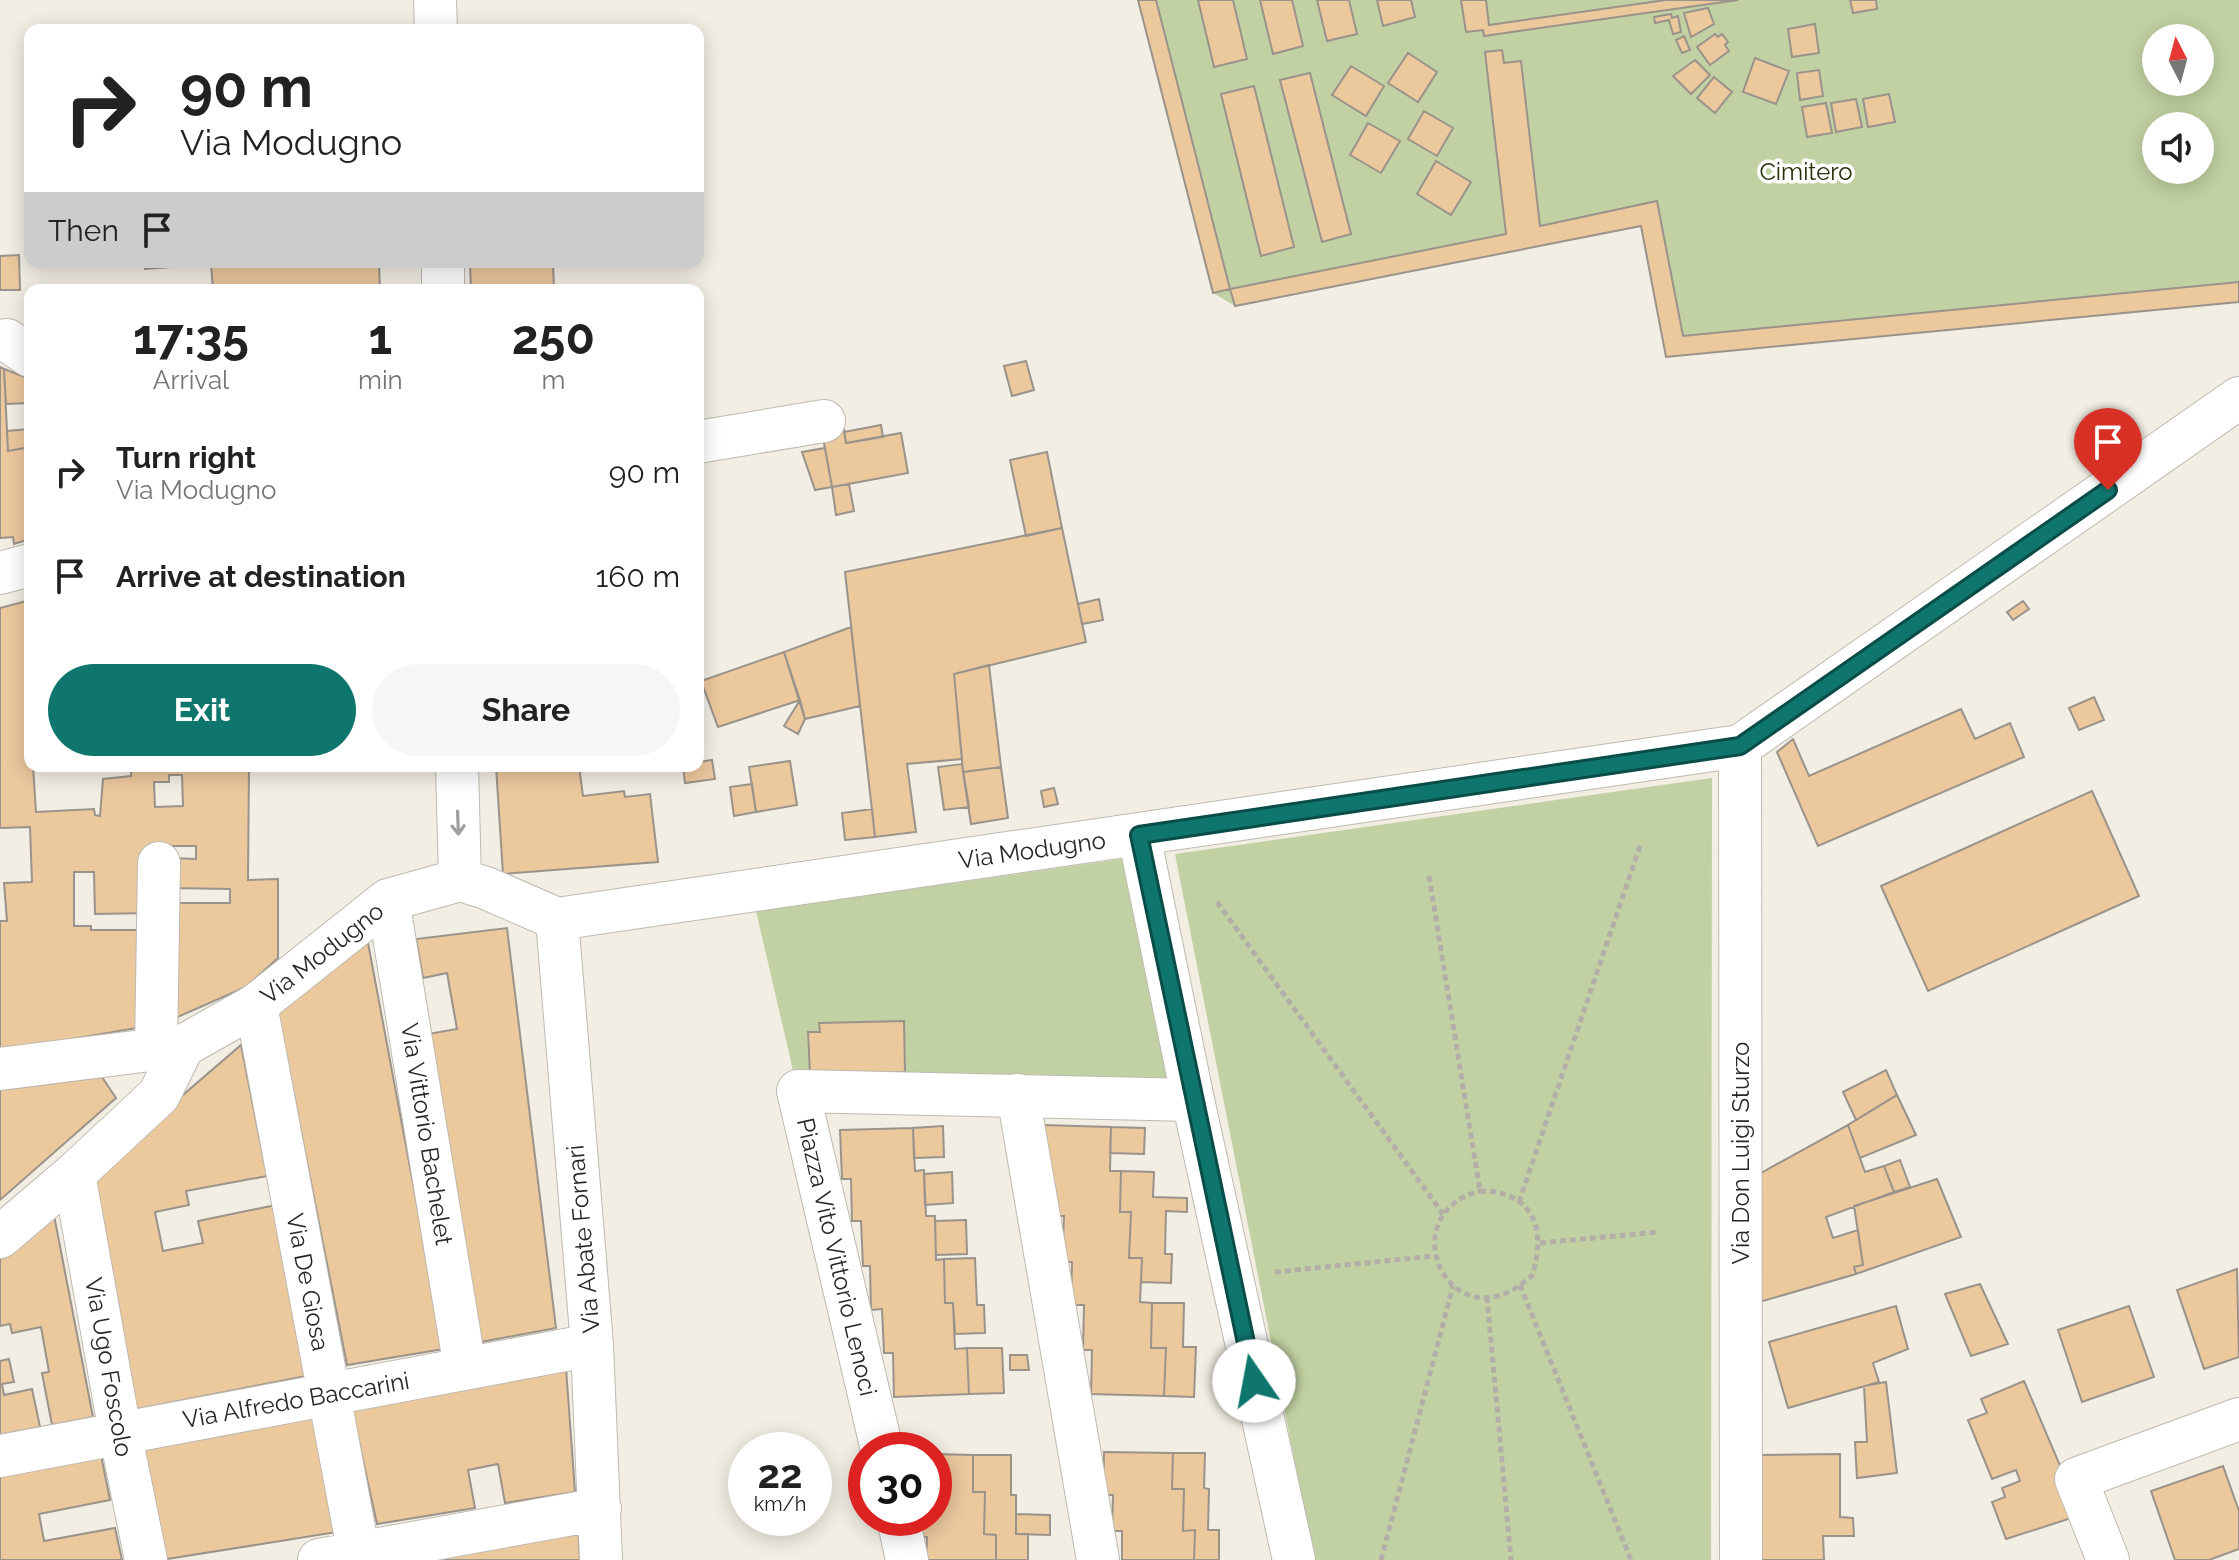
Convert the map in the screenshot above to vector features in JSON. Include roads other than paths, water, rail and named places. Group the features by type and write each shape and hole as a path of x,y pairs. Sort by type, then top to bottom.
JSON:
{"street":[{"path":"435,0 436,24"},
{"name":"Via Modugno","path":"557,919 1740,746 2239,398"},
{"path":"704,441 824,421"},
{"path":"0,573 24,567"},
{"name":"Via Don Luigi Sturzo","path":"1740,746 1741,1560"},
{"path":"457,772 460,880 557,919"},
{"path":"1139,835 1193,1100 1294,1560"},
{"path":"0,1237 159,1095 170,1048 159,863"},
{"name":"Via Modugno","path":"170,1048 256,1005 388,900 460,880"},
{"name":"Via Vittorio Bachelet","path":"388,900 465,1368"},
{"name":"Via Abate Fornari","path":"557,919 592,1345 601,1560"},
{"name":"Via De Giosa","path":"256,1005 330,1394 346,1558"},
{"path":"0,1069 170,1048"},
{"name":"Piazza Vito Vittorio Lenoci","path":"878,1432 798,1091 1193,1100"},
{"path":"1018,1095 1098,1560"},
{"name":"Via Ugo Foscolo","path":"74,1174 146,1560"},
{"name":"Via Alfredo Baccarini","path":"0,1456 592,1345"},
{"path":"2108,1560 2076,1479 2239,1419"},
{"path":"346,1558 600,1509"},
{"path":"902,1536 907,1560"}],"park label":[{"name":"Cimitero","path":"1806,171"}]}
